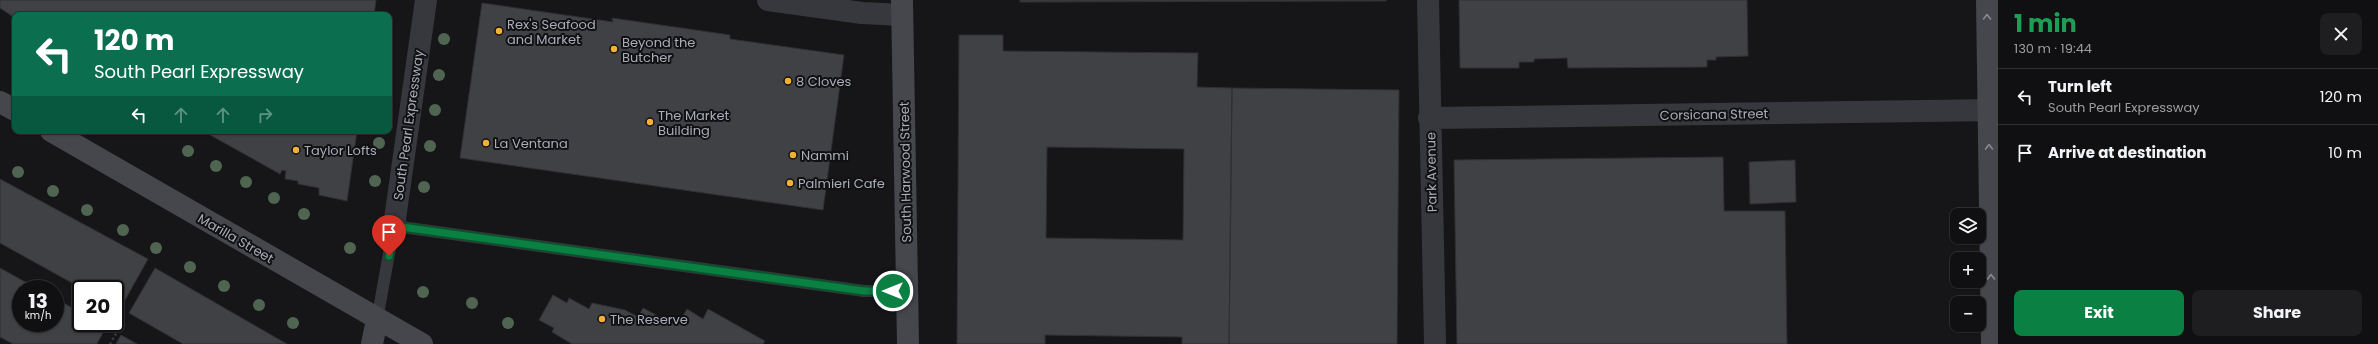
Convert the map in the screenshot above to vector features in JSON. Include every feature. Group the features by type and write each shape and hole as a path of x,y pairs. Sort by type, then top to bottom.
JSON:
{"main road":[{"path":"1987,0 1993,110 1992,344"},
{"name":"South Harwood Street","path":"902,8 908,344"},
{"path":"0,102 12,108"},
{"name":"Marilla Street","path":"56,134 377,320 422,344"},
{"name":"South Pearl Expressway","path":"372,344 377,320"}],"street":[{"name":"South Pearl Expressway","path":"394,226 426,0"},
{"path":"768,0 862,12 902,8"},
{"name":"Park Avenue","path":"1428,0 1429,118 1435,344"},
{"name":"Corsicana Street","path":"1429,118 1993,110"}],"lane":[{"path":"394,226 864,291 907,291"},
{"name":"South Pearl Expressway","path":"377,320 394,226"}],"path":[{"path":"110,344 117,332"}],"building":[{"path":"0,0 376,0 374,12 12,12 12,16 0,8"},
{"path":"1020,0 1386,0 1386,1 1020,2"},
{"path":"1459,0 1747,0 1748,56 1716,57 1716,60 1707,60 1707,67 1568,68 1567,58 1534,59 1534,62 1519,62 1519,68 1460,68"},
{"name":"The Market Building","path":"482,3 613,22 612,18 730,35 730,39 844,55 823,210 460,158"},
{"path":"959,35 1003,35 1003,51 1198,53 1197,87 1232,88 1229,344 1182,344 1182,337 1045,335 1045,344 957,344","holes":["1047,147 1184,149 1183,240 1046,238"]},
{"path":"1232,88 1399,90 1397,344 1229,344"},
{"name":"Taylor Lofts","path":"208,134 357,134 347,201 319,195 319,188 298,184 298,181 285,179 286,171 282,170 280,174"},
{"path":"1723,157 1724,211 1785,211 1787,344 1457,344 1454,160"},
{"path":"1795,160 1796,202 1750,204 1749,162"},
{"path":"0,179 148,259 124,302 124,280 72,280 72,283 0,243"},
{"path":"0,268 22,280 12,280 12,332 64,332 64,303 72,308 72,332 103,332 97,344 13,344 0,337"},
{"path":"155,268 287,344 183,344 129,313"},
{"name":"The Reserve","path":"553,295 567,303 569,298 589,309 592,303 625,310 638,317 643,308 677,326 687,309 703,319 708,309 765,341 763,344 572,344 552,332 554,328 539,320"},
{"path":"121,335 137,344 116,344"}],"place":[{"name":"Rex's Seafood and Market","path":"499,31"},
{"name":"Beyond the Butcher","path":"614,49"},
{"name":"8 Cloves","path":"788,81"},
{"name":"The Market Building","path":"650,122"},
{"name":"La Ventana","path":"486,143"},
{"name":"Taylor Lofts","path":"296,150"},
{"name":"Nammi","path":"793,155"},
{"name":"Palmieri Cafe","path":"790,183"},
{"name":"The Reserve","path":"602,319"}],"route":[{"path":"389,256 394,226 864,291 893,291"}]}
